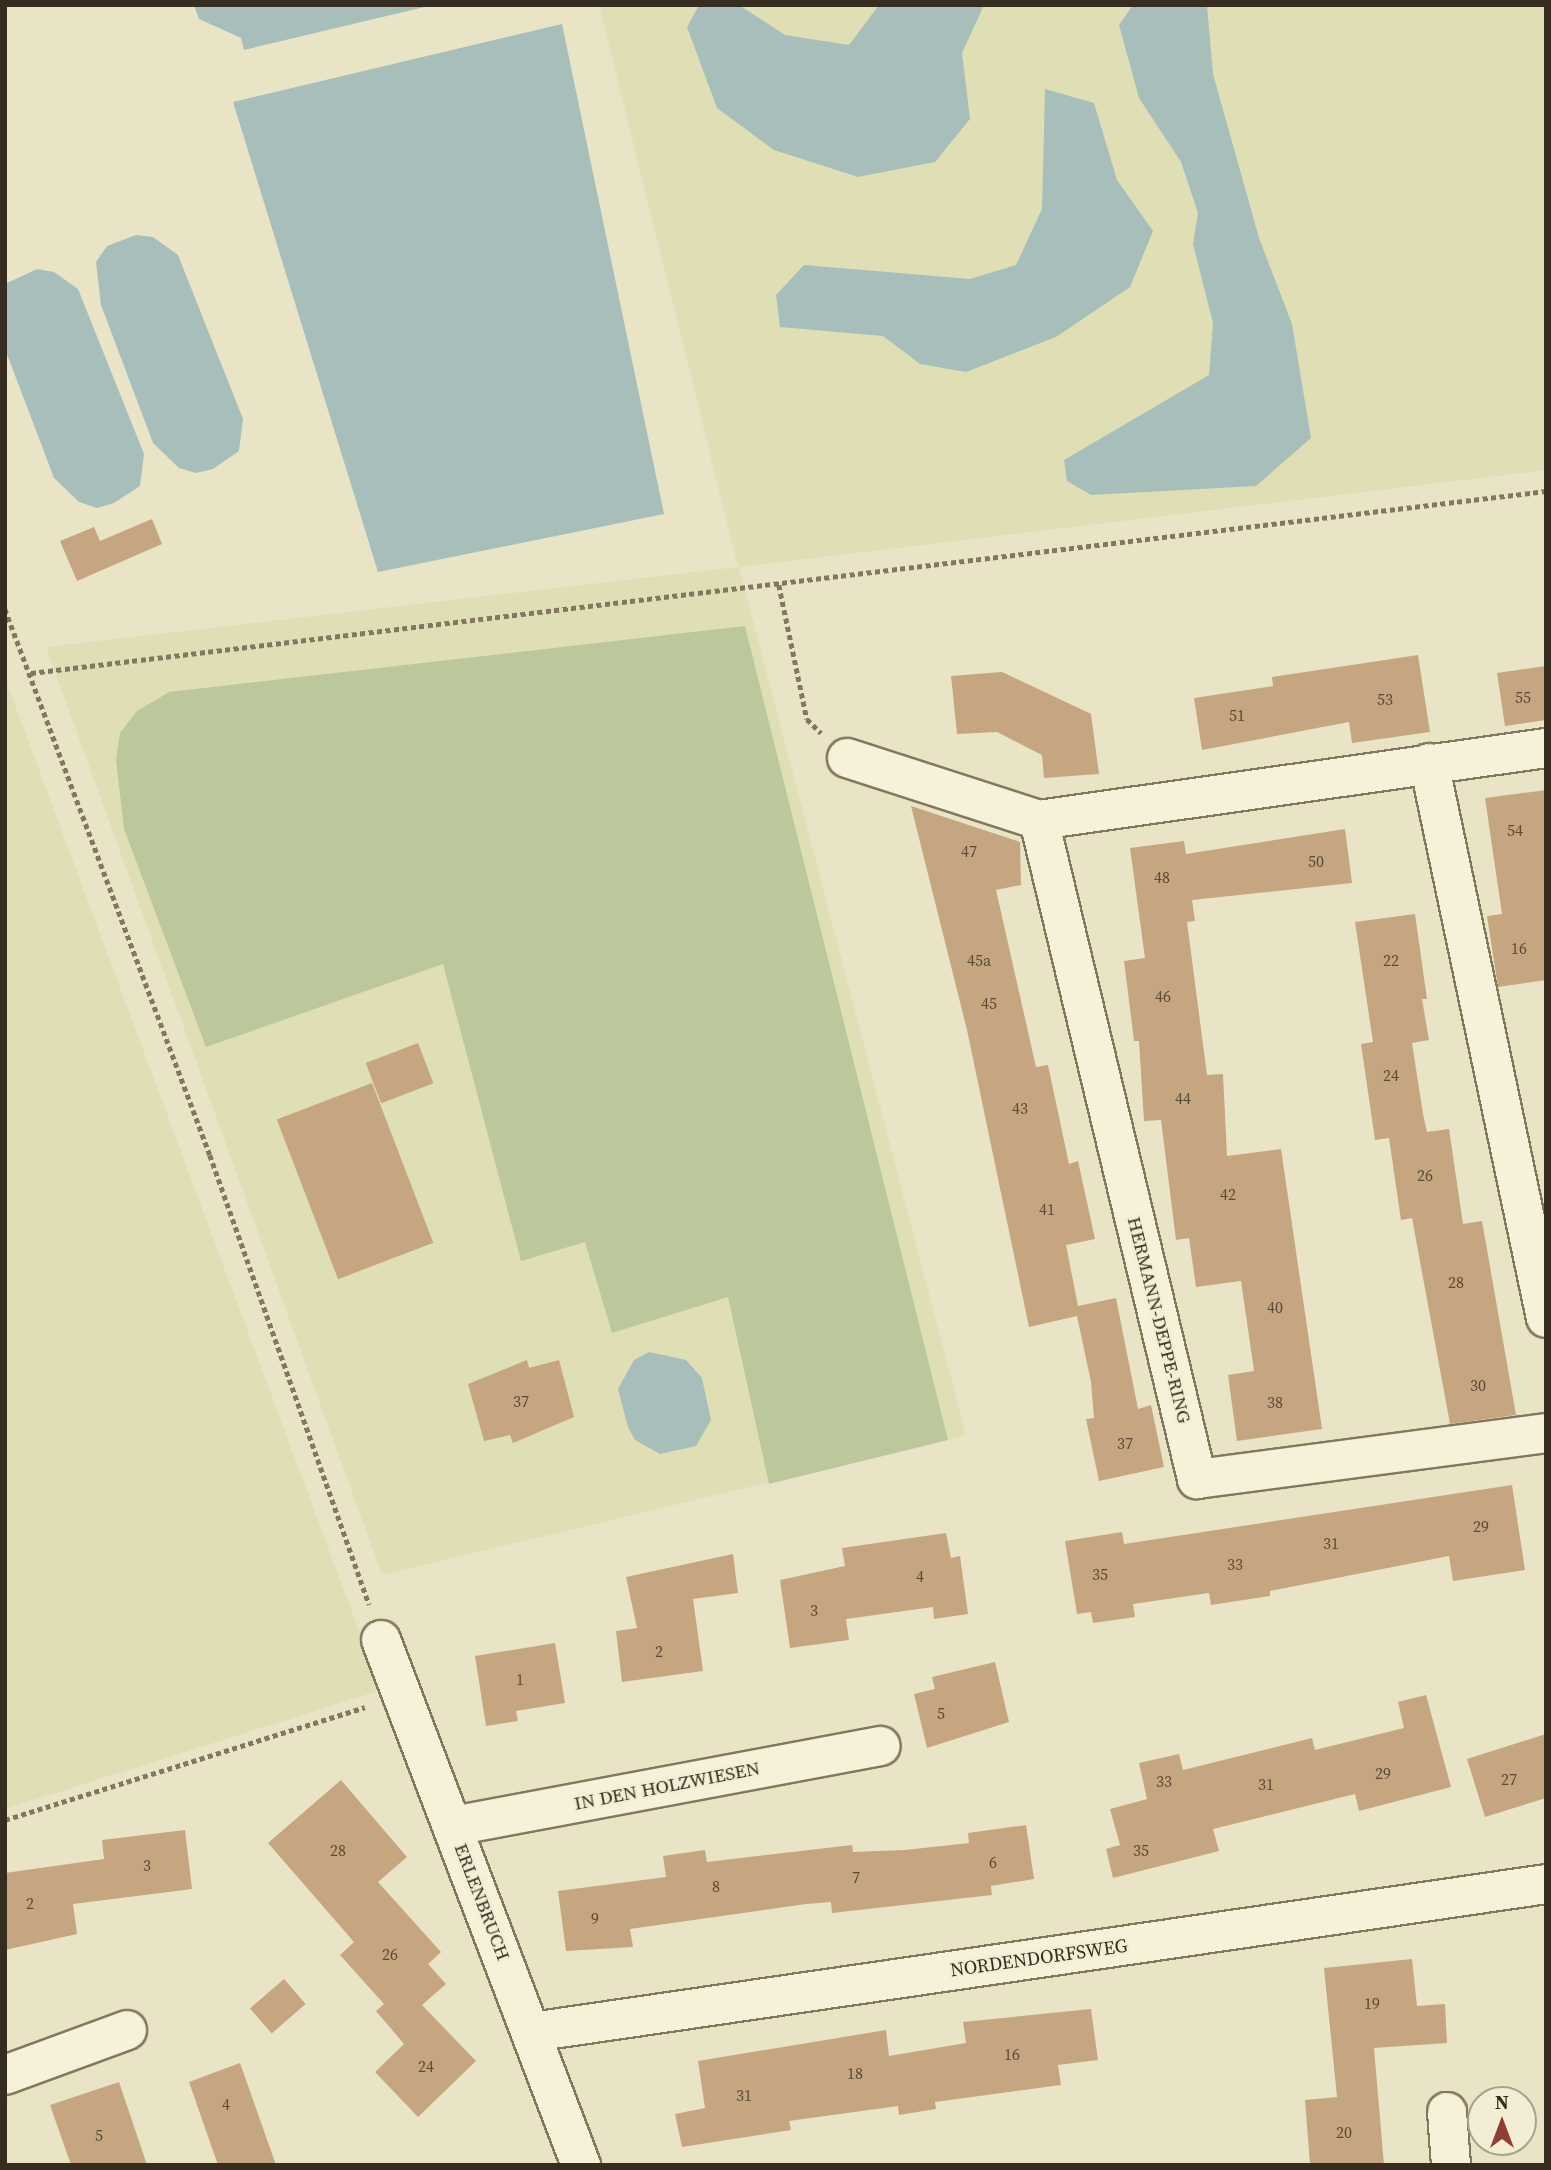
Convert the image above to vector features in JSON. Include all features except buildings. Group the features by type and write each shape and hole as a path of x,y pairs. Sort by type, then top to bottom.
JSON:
{"street":[{"path":"847,758 1039,820 1546,748"},
{"path":"1429,763 1546,1318"},
{"name":"HERMANN-DEPPE-RING","path":"1039,820 1197,1479 1546,1433"},
{"name":"ERLENBRUCH","path":"381,1640 532,2032 580,2165"},
{"name":"IN DEN HOLZWIESEN","path":"453,1826 881,1746"},
{"name":"NORDENDORFSWEG","path":"532,2032 1546,1884"},
{"path":"5,2075 127,2031"},
{"path":"1447,2112 1451,2165"}],"path":[{"path":"31,673 1546,491"},
{"path":"779,585 807,719 847,758"},
{"path":"5,609 31,673 381,1640"},
{"path":"5,1820 403,1695"}],"green space":[{"path":"599,5 1546,5 1546,470 739,567 966,1435 382,1575 46,647 738,567"},
{"path":"745,626 948,1440 769,1484 728,1297 612,1333 585,1242 521,1261 443,964 206,1047 124,829 116,760 120,733 137,711 169,692"},
{"path":"5,678 381,1690 5,1809"}],"water":[{"path":"194,5 433,5 244,50 241,38 199,19"},
{"path":"699,5 739,5 785,35 849,45 879,5 984,5 962,53 970,119 935,162 858,177 774,150 717,108 687,27"},
{"path":"1133,5 1207,5 1213,74 1259,238 1292,324 1311,438 1256,486 1091,495 1067,481 1064,460 1209,375 1213,323 1193,244 1198,213 1181,162 1139,98 1119,25"},
{"path":"562,24 664,514 378,572 233,102"},
{"path":"1045,89 1094,103 1117,180 1153,231 1130,287 1056,337 966,372 920,364 883,336 780,327 776,295 804,265 970,279 1016,265 1042,209"},
{"path":"136,235 153,237 178,255 243,419 239,451 213,469 196,473 179,468 153,443 101,305 96,262 107,246"},
{"path":"37,269 54,272 78,289 144,454 140,486 114,503 97,508 79,502 54,478 5,349 5,284"},
{"path":"649,1352 686,1360 702,1378 711,1420 696,1446 660,1454 635,1440 628,1427 618,1389 634,1360"}]}
